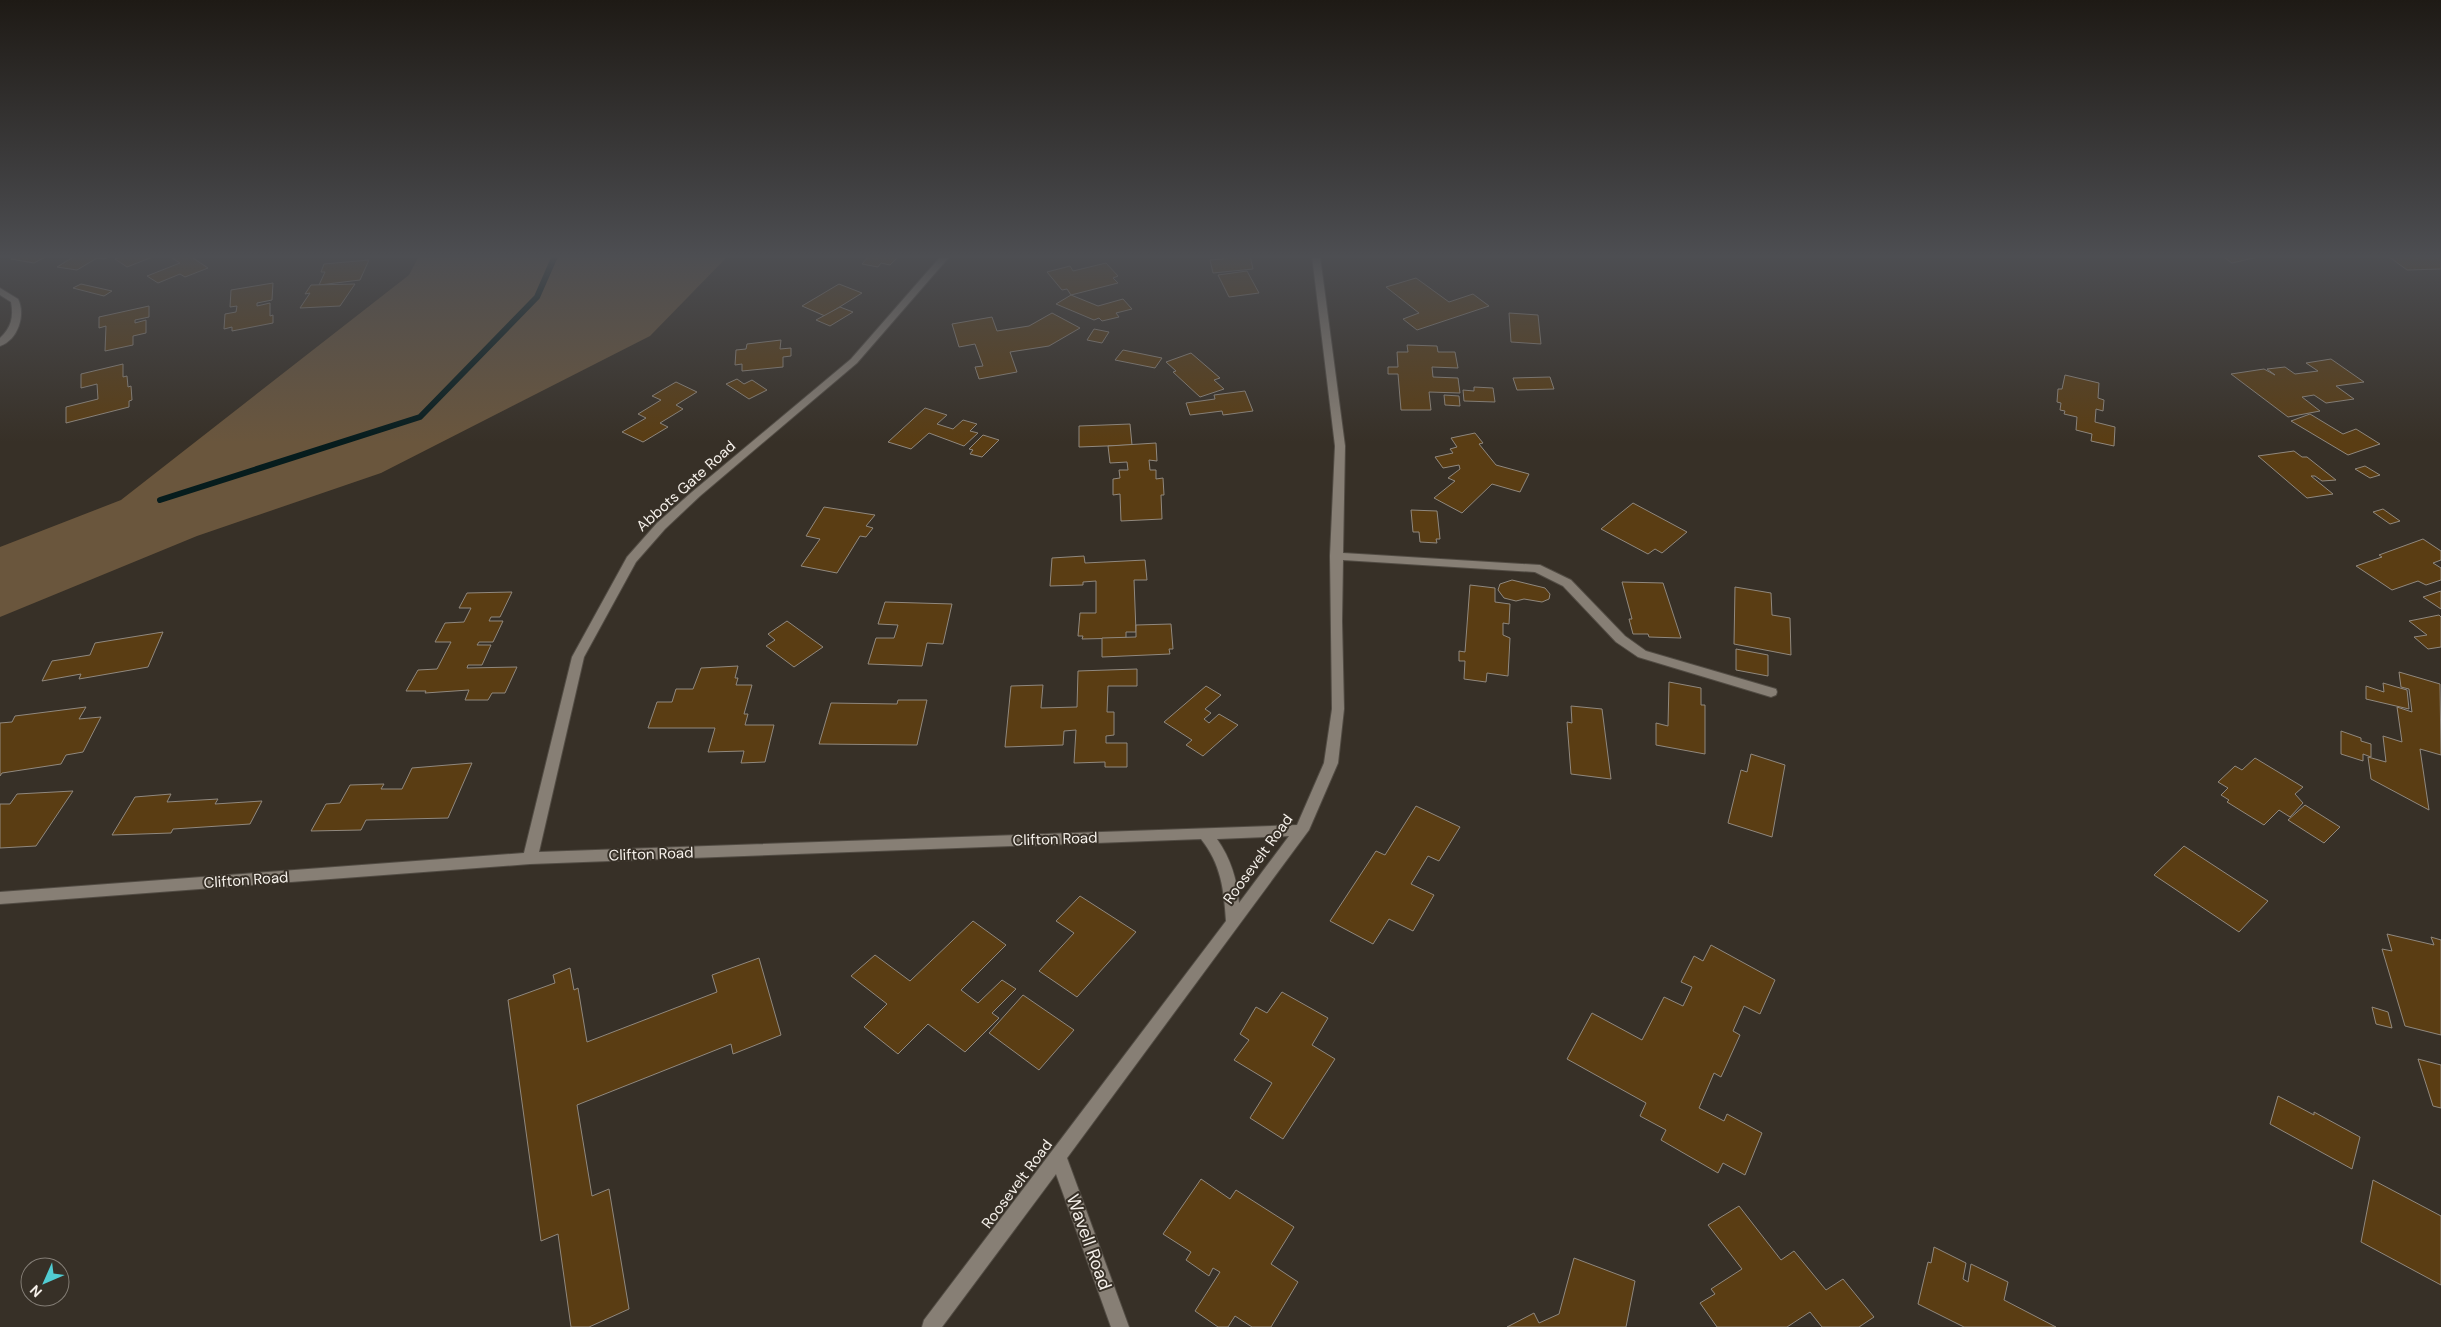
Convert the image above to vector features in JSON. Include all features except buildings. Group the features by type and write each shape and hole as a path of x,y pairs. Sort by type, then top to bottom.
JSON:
{"street":[{"path":"0,343 14,328 17,318"},
{"name":"Abbots Gate Road","path":"530,858 578,657 631,560 661,526 696,494 854,361 892,318"},
{"name":"Roosevelt Road","path":"931,1327 1302,830 1331,763 1336,728 1336,556 1340,446 1324,318"},
{"path":"1336,556 1536,568 1568,583 1618,639 1629,648 1642,654 1771,692"},
{"name":"Clifton Road","path":"0,898 530,858 1302,830"},
{"path":"1204,833 1217,847 1224,859 1231,888 1233,921"},
{"name":"Wavell Road","path":"1058,1157 1120,1327"}],"shaded area":[{"path":"354,318 668,318 650,336 381,473 197,536 0,617 0,547 121,500"}],"waterway":[{"path":"160,500 420,417 517,318"}]}
